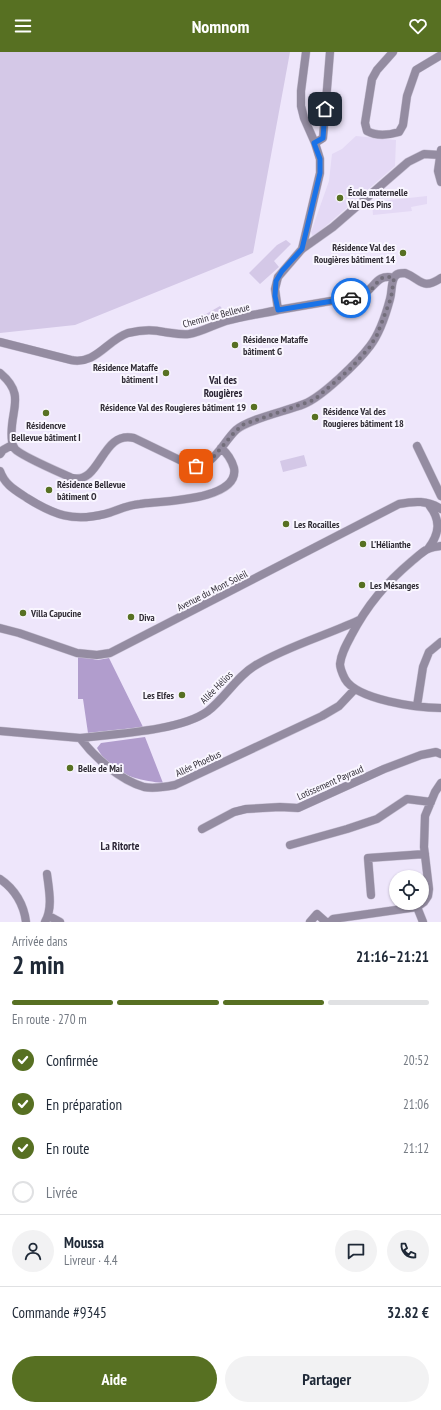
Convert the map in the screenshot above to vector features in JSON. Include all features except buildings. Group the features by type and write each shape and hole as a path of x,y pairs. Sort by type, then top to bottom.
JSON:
{"street":[{"path":"302,249 320,173 320,159 304,118 301,106 301,91 306,52"},
{"path":"314,143 323,138 330,52"},
{"path":"393,52 377,70 372,79 365,123 367,131 373,135 393,134 399,132 403,125 407,96 416,70 441,55"},
{"path":"278,310 275,289 278,277 302,249 333,227 408,162 424,154 440,152 438,171 441,182"},
{"name":"Chemin de Bellevue","path":"0,342 71,360 84,361 95,356 123,336 132,332 149,330 180,335 191,334 226,321 278,310 360,296 369,292 377,282 388,276 394,278 399,274 405,273 419,282 426,284 433,283 441,278"},
{"path":"0,373 10,383 16,397 11,429 12,445 16,450 23,454 72,478 77,479 83,477 93,470 113,442 122,437 134,438 193,465 200,466 208,463 242,425 314,400 350,369 369,348 377,335 391,298 394,278"},
{"path":"0,454 3,450 12,445"},
{"path":"417,446 441,496"},
{"path":"0,471 5,482 10,487 45,508 63,516 88,517 104,514 135,504 199,497 223,488 231,481 234,471 232,463 221,448"},
{"name":"Avenue du Mont Soleil","path":"0,628 77,653 98,655 110,653 399,504 415,501 432,504 441,509"},
{"path":"427,503 436,513 440,533 428,549 400,571 376,595 359,620 344,649 340,665 345,679 355,689 388,701 441,708"},
{"path":"428,549 441,546"},
{"name":"Allée Hélios","path":"80,738 139,732 173,725 196,718 208,711 245,673 255,665 359,620"},
{"path":"335,630 342,634 347,644"},
{"path":"417,706 423,667 429,652 441,642"},
{"name":"Allée Phoebus","path":"80,738 89,750 117,774 144,787 160,788 175,785 322,716 339,706 355,689"},
{"path":"0,731 80,738"},
{"name":"Lotissement Payraud","path":"202,829 234,812 274,808 298,808 384,769 422,755 436,752 441,754"},
{"path":"427,870 424,826 431,802 441,783"},
{"path":"290,845 377,819 407,799 431,802"},
{"path":"371,895 368,858 425,854"},
{"path":"47,874 50,895 47,919 60,922"},
{"path":"0,879 19,898 25,912 26,922"},
{"path":"330,922 333,919 395,910"},
{"path":"417,910 423,922"},
{"path":"310,922 317,914 326,922"}],"shaded area":[{"path":"0,52 290,52 253,253 75,325 0,333"},
{"name":"École maternelle Val Des Pins","path":"356,136 396,140 395,166 313,237 311,232 329,181 332,154 342,149"},
{"path":"427,196 427,204 411,207 412,211 373,215 372,202"},
{"path":"286,240 291,244 274,261 279,267 260,284 249,273 277,245"},
{"path":"220,306 226,313 225,316 197,325 196,317 206,314"},
{"path":"304,455 307,466 283,472 280,461"},
{"path":"78,656 98,660 109,658 143,727 88,733 83,699 78,699"},
{"path":"145,737 163,783 134,778 120,772 108,763 97,748 101,743"}],"way so far":[{"path":"196,466 208,463 242,425 314,400 350,369 369,348 377,335 391,298 394,278 385,276 377,282 369,292 351,298"}],"place":[{"name":"École maternelle Val Des Pins","path":"340,198"},
{"name":"Résidence Val des Rougières bâtiment 14","path":"403,253"},
{"name":"Résidence Mataffe bâtiment G","path":"235,345"},
{"name":"Résidence Mataffe bâtiment I","path":"166,373"},
{"name":"Résidence Val des Rougieres bâtiment 19","path":"254,407"},
{"name":"Résidencve Bellevue bâtiment I","path":"46,413"},
{"name":"Résidence Val des Rougieres bâtiment 18","path":"315,417"},
{"name":"Résidence Bellevue bâtiment O","path":"49,490"},
{"name":"Les Rocailles","path":"286,524"},
{"name":"L'Hélianthe","path":"363,544"},
{"name":"Les Mésanges","path":"362,585"},
{"name":"Villa Capucine","path":"23,613"},
{"name":"Diva","path":"131,617"},
{"name":"Les Elfes","path":"182,695"},
{"name":"Belle de Mai","path":"70,768"}],"district":[{"name":"Val des Rougières","path":"223,386"},
{"name":"La Ritorte","path":"120,846"}],"route":[{"path":"325,109 323,138 314,143 320,159 320,173 302,249 278,277 275,289 276,300 278,310 351,298"}]}
